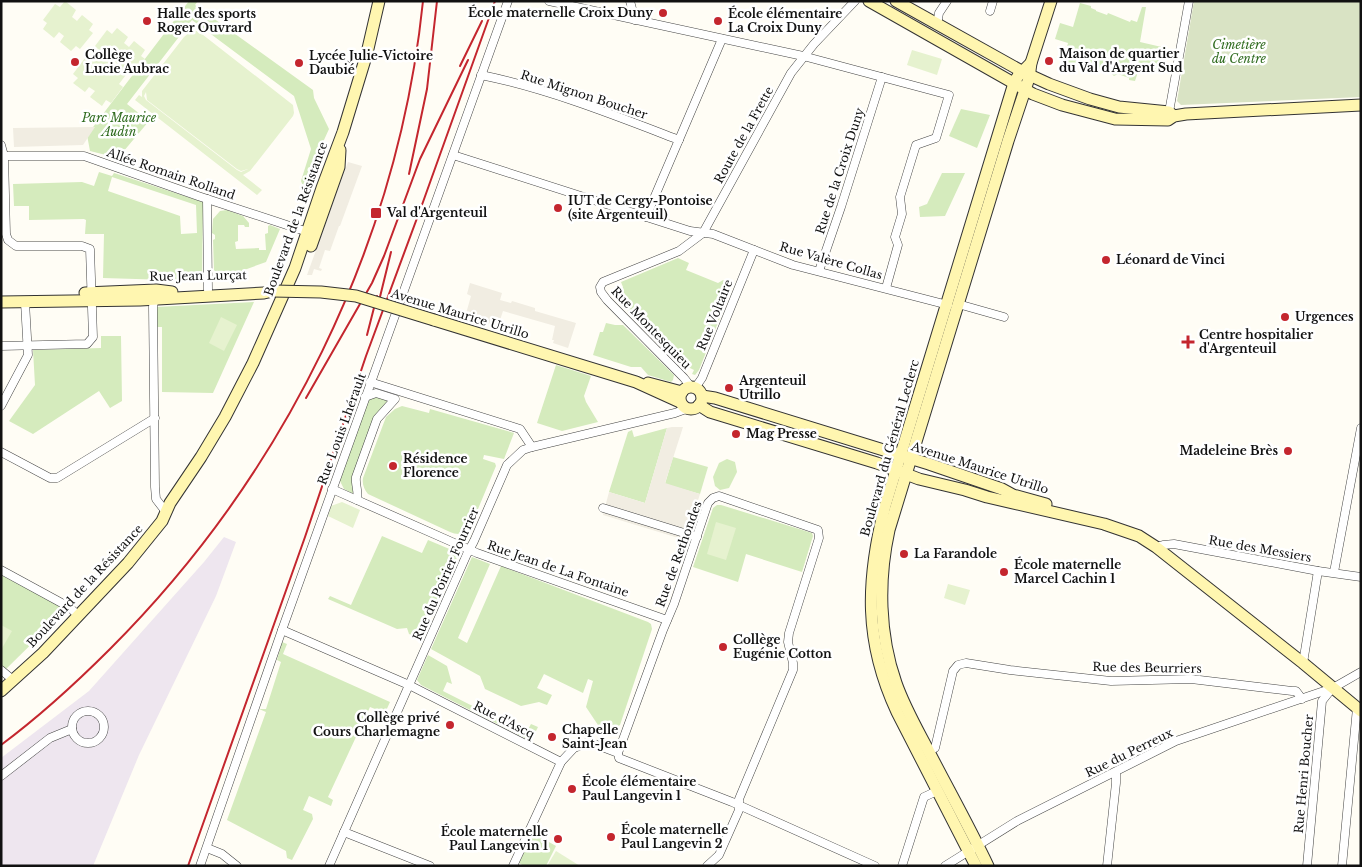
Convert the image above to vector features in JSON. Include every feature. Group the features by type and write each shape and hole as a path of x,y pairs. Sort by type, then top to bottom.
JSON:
{"street":[{"name":"Boulevard de la Résistance","path":"1,691 79,616 128,563 162,521 225,417 253,363 296,268 322,188 340,141 367,53 379,1"},
{"name":"Rue Louis Lhérault","path":"200,866 332,488 508,1"},
{"path":"549,1 803,56 949,95 936,138 916,146 914,152 900,197 902,214 895,237 898,245 886,288"},
{"path":"630,1 634,20"},
{"name":"Route de la Frette","path":"603,282 679,251 703,233 791,73 798,66 803,56 855,1"},
{"path":"869,1 1025,89 1062,105 1115,119 1168,120 1171,114 1189,1"},
{"path":"896,1 1021,71 1090,99 1119,107 1171,114 1361,106"},
{"path":"937,25 939,13 947,1"},
{"path":"990,11 993,1"},
{"name":"Boulevard du Général Leclerc","path":"953,305 1014,83 1021,71 1031,64 1051,1"},
{"path":"646,217 722,39"},
{"name":"Boulevard du Général Leclerc","path":"988,866 974,849 937,791 890,696 879,664 872,629 871,586 873,560 880,526 906,457 953,305 1025,89 1021,71"},
{"name":"Rue Mignon Boucher","path":"481,75 558,96 607,112 679,140"},
{"name":"Rue de la Croix Duny","path":"819,271 882,77"},
{"path":"1115,119 1119,107"},
{"name":"Boulevard de la Résistance","path":"278,307 300,274 315,235 339,167 340,141"},
{"path":"1,145 4,156 6,234 8,240 16,246 82,246 90,249 93,337 87,344 1,346"},
{"name":"Rue Valère Collas","path":"453,155 690,231 713,234 793,265 1004,317"},
{"name":"Allée Romain Rolland","path":"4,156 84,156 308,232"},
{"path":"207,199 208,290"},
{"name":"Rue Voltaire","path":"691,397 702,378 754,250"},
{"name":"Rue Montesquieu","path":"603,282 600,289 607,300 684,378 691,397"},
{"name":"Rue Jean Lurçat","path":"155,294 264,288 273,291"},
{"name":"Rue Jean Lurçat","path":"1,294 92,296 264,294 273,291"},
{"name":"Avenue Maurice Utrillo","path":"273,291 321,292 356,296 636,382 691,397 715,398 906,457 1002,489 1013,495 1084,515 1139,536 1156,547 1303,663 1359,710"},
{"path":"155,294 153,307 155,487 156,499 166,512"},
{"name":"Rue Jean Lurçat","path":"1,302 25,302 92,296"},
{"path":"1,406 28,355 25,302"},
{"path":"370,384 376,393"},
{"path":"370,384 520,428 532,447"},
{"path":"357,500 359,494 356,476 377,419 395,399 376,393 365,397"},
{"name":"Avenue Maurice Utrillo","path":"691,397 710,412 901,472 987,498 1104,524"},
{"name":"Rue du Poirier Fourrier","path":"329,866 507,465 523,450 532,447 674,413 691,397"},
{"path":"1,452 50,478 57,478 155,418"},
{"path":"1334,572 1358,458 1361,428"},
{"name":"Boulevard du Général Leclerc","path":"901,472 885,551 882,618 887,648 896,683 974,849 976,866"},
{"name":"Rue Jean de La Fontaine","path":"332,488 470,550 667,620"},
{"name":"Rue de Rethondes","path":"618,753 674,604 708,503 712,498 718,496 814,527 820,533 789,633 788,642 793,670 739,799 738,810 719,855 707,866"},
{"path":"603,508 697,537"},
{"name":"Rue des Messiers","path":"1156,547 1163,544 1174,544 1361,577"},
{"path":"1,570 69,607 79,616"},
{"path":"1303,663 1318,570"},
{"name":"Rue d'Ascq","path":"282,630 409,685 561,762"},
{"name":"Rue des Beurriers","path":"929,752 935,748 954,671 958,665 966,663 1010,670 1111,681 1191,679 1292,690 1299,694 1302,699"},
{"path":"1,670 13,680"},
{"name":"Rue du Perreux","path":"945,866 1029,815 1176,741 1333,688 1361,672"},
{"name":"Rue Henri Boucher","path":"1307,866 1322,701 1324,696 1333,688"},
{"path":"1342,866 1359,710"},
{"path":"86,711 98,715 104,725 100,737 89,743 78,739 72,729 75,717 86,711"},
{"path":"1,776 50,738 72,729"},
{"path":"513,866 561,762 574,748 589,742 618,753 619,758 739,804 875,866"},
{"path":"1107,866 1116,772"},
{"path":"902,866 924,797 937,791"},
{"path":"344,832 430,866"},
{"path":"207,848 222,854 237,866"}],"shaded area":[{"path":"95,127 83,145 14,147 13,128"},
{"path":"348,162 362,166 330,251 325,250 319,268 322,269 321,271 314,269 312,275 307,275"},
{"path":"470,283 502,293 500,300 511,303 512,301 535,308 535,311 576,323 568,348 553,343 555,326 503,311 498,326 465,317 471,296 467,294"},
{"path":"683,427 665,483 700,494 685,540 603,515 609,492 645,503 667,428"},
{"path":"224,537 236,542 216,596 139,755 93,866 1,866 1,758 89,691"}],"green space":[{"path":"65,1 76,10 72,17 77,21 82,15 93,24 89,30 93,33 80,49 76,46 71,51 60,42 64,36 59,32 54,38 43,29 47,23 43,20 55,4 60,7"},
{"name":"Parc Maurice Audin","path":"189,1 198,1 195,5 313,90 314,98 329,129 303,186 301,181 311,149 294,96 192,20 127,104 149,121 118,158 90,151 87,135"},
{"name":"Cimetière du Centre","path":"1194,1 1361,1 1361,97 1181,105 1177,101"},
{"path":"1080,3 1091,6 1096,11 1107,15 1108,13 1130,22 1131,20 1137,22 1142,7 1146,7 1140,42 1166,48 1164,60 1166,61 1163,73 1140,66 1135,81 1118,74 1114,76 1109,72 1097,68 1097,70 1080,63 1079,65 1063,62 1068,43 1055,39 1060,23 1073,27"},
{"path":"117,28 128,37 124,43 129,47 134,41 145,50 141,56 145,59 133,75 128,72 119,84 123,87 111,103 106,100 102,106 90,97 95,91 89,87 85,92 73,83 78,78 73,74 85,58 90,62 99,50 95,46 107,30 112,34","holes":["111,59 117,63 107,75 102,71"]},
{"path":"191,31 198,31 293,105 293,116 250,171 243,175 262,190 257,195 135,100 139,95 142,97 142,91 184,37","holes":["146,92 147,100 237,169 241,171 248,169 241,172 237,170 146,100 144,96"]},
{"path":"912,50 942,59 937,75 907,65"},
{"path":"961,109 990,115 977,148 949,136"},
{"path":"99,172 112,176 114,173 203,202 202,281 103,278 104,234 85,234 86,220 84,219 29,220 29,206 14,206 13,184 82,182 94,186","holes":["112,177 196,205 197,233 181,234 180,216 108,191"]},
{"path":"942,173 965,173 945,216 920,217 919,207 927,204"},
{"path":"227,210 243,216 249,223 249,227 238,225 238,241 235,242 236,249 259,248 259,250 266,250 265,234 268,233 268,226 280,229 266,262 222,278 214,270 213,240 215,235 212,233 213,219 220,211"},
{"path":"678,258 689,263 686,270 718,283 723,280 733,285 699,370 695,375 692,374 694,370 684,365 623,306 624,296 620,291 623,287 621,282"},
{"path":"254,302 213,393 162,392 162,327 156,327 156,307"},
{"path":"221,317 237,325 224,351 209,343"},
{"path":"606,323 623,325 674,375 673,380 671,382 648,375 641,367 631,367 593,355 600,332 603,332"},
{"path":"101,336 121,336 122,401 110,408 99,391 33,434 9,421 35,385 33,350 101,348"},
{"path":"556,365 591,376 584,396 598,422 562,431 537,423"},
{"path":"375,396 386,400 388,403 354,478 355,495 344,489 339,479 368,398"},
{"path":"402,406 429,413 430,409 514,433 504,459 484,455 483,459 495,463 496,466 470,528 466,532 458,534 450,532 368,494 364,488 363,478 386,417"},
{"path":"667,428 645,503 609,492 628,432 632,430 634,437"},
{"path":"673,457 708,467 700,494 665,484"},
{"path":"727,459 735,462 737,472 729,488 720,490 715,486 713,477 719,463"},
{"path":"342,502 360,510 353,528 328,516 331,506"},
{"path":"717,505 812,533 813,536 802,572 746,554 738,582 693,567 713,508"},
{"path":"716,522 736,528 726,560 707,554"},
{"path":"382,536 422,553 428,540 459,553 420,639 409,634 407,628 397,629 328,599 330,596 351,605"},
{"path":"472,557 490,564 458,638 467,643 501,566 651,624 652,629 620,725 611,730 598,725 586,707 593,681 588,679 583,693 544,674 537,688 552,695 547,705 539,702 521,706 485,689 480,676 431,649"},
{"path":"1,575 67,609 5,670 1,668"},
{"path":"948,584 970,590 965,605 944,598"},
{"path":"1,625 12,631 1,650"},
{"path":"282,642 287,644 283,654 390,702 385,713 370,707 328,797 333,800 331,806 309,796 303,810 312,814 313,819 292,860 287,858 286,851 227,820 266,712 259,709 266,709 281,662 277,660"},
{"path":"428,655 447,666 452,684 447,682 443,691 526,733 531,724 538,727 531,741 421,685 417,680"},
{"path":"533,833 556,846 546,866 524,866 519,863"},
{"path":"556,851 580,866 547,866"}],"railway":[{"path":"1,745 44,711 84,674 110,649 172,581 228,509 278,432 322,352 359,268 388,181 409,92 423,1"},
{"path":"409,174 427,89 437,1"},
{"path":"188,866 305,537 366,356 495,1"},
{"path":"460,66 482,21"},
{"path":"306,398 372,283 420,159 468,60"},
{"path":"378,305 391,252"},
{"path":"367,335 377,296"}],"place":[{"name":"École maternelle Croix Duny","path":"663,13"},
{"name":"Halle des sports Roger Ouvrard","path":"147,21"},
{"name":"École élémentaire La Croix Duny","path":"718,21"},
{"name":"Maison de quartier du Val d'Argent Sud","path":"1049,61"},
{"name":"Collège Lucie Aubrac","path":"75,62"},
{"name":"Lycée Julie-Victoire Daubié","path":"299,63"},
{"name":"IUT de Cergy-Pontoise (site Argenteuil)","path":"558,208"},
{"name":"Val d'Argenteuil","path":"376,213"},
{"name":"Léonard de Vinci","path":"1106,260"},
{"name":"Urgences","path":"1285,317"},
{"name":"Centre hospitalier d'Argenteuil","path":"1188,342"},
{"name":"Argenteuil Utrillo","path":"729,388"},
{"name":"Mag Presse","path":"736,434"},
{"name":"Madeleine Brès","path":"1288,451"},
{"name":"Résidence Florence","path":"393,466"},
{"name":"La Farandole","path":"904,554"},
{"name":"École maternelle Marcel Cachin 1","path":"1004,572"},
{"name":"Collège Eugénie Cotton","path":"723,647"},
{"name":"Collège privé Cours Charlemagne","path":"450,725"},
{"name":"Chapelle Saint-Jean","path":"552,737"},
{"name":"École élémentaire Paul Langevin 1","path":"572,789"},
{"name":"École maternelle Paul Langevin 2","path":"611,837"},
{"name":"École maternelle Paul Langevin 1","path":"558,839"}]}
